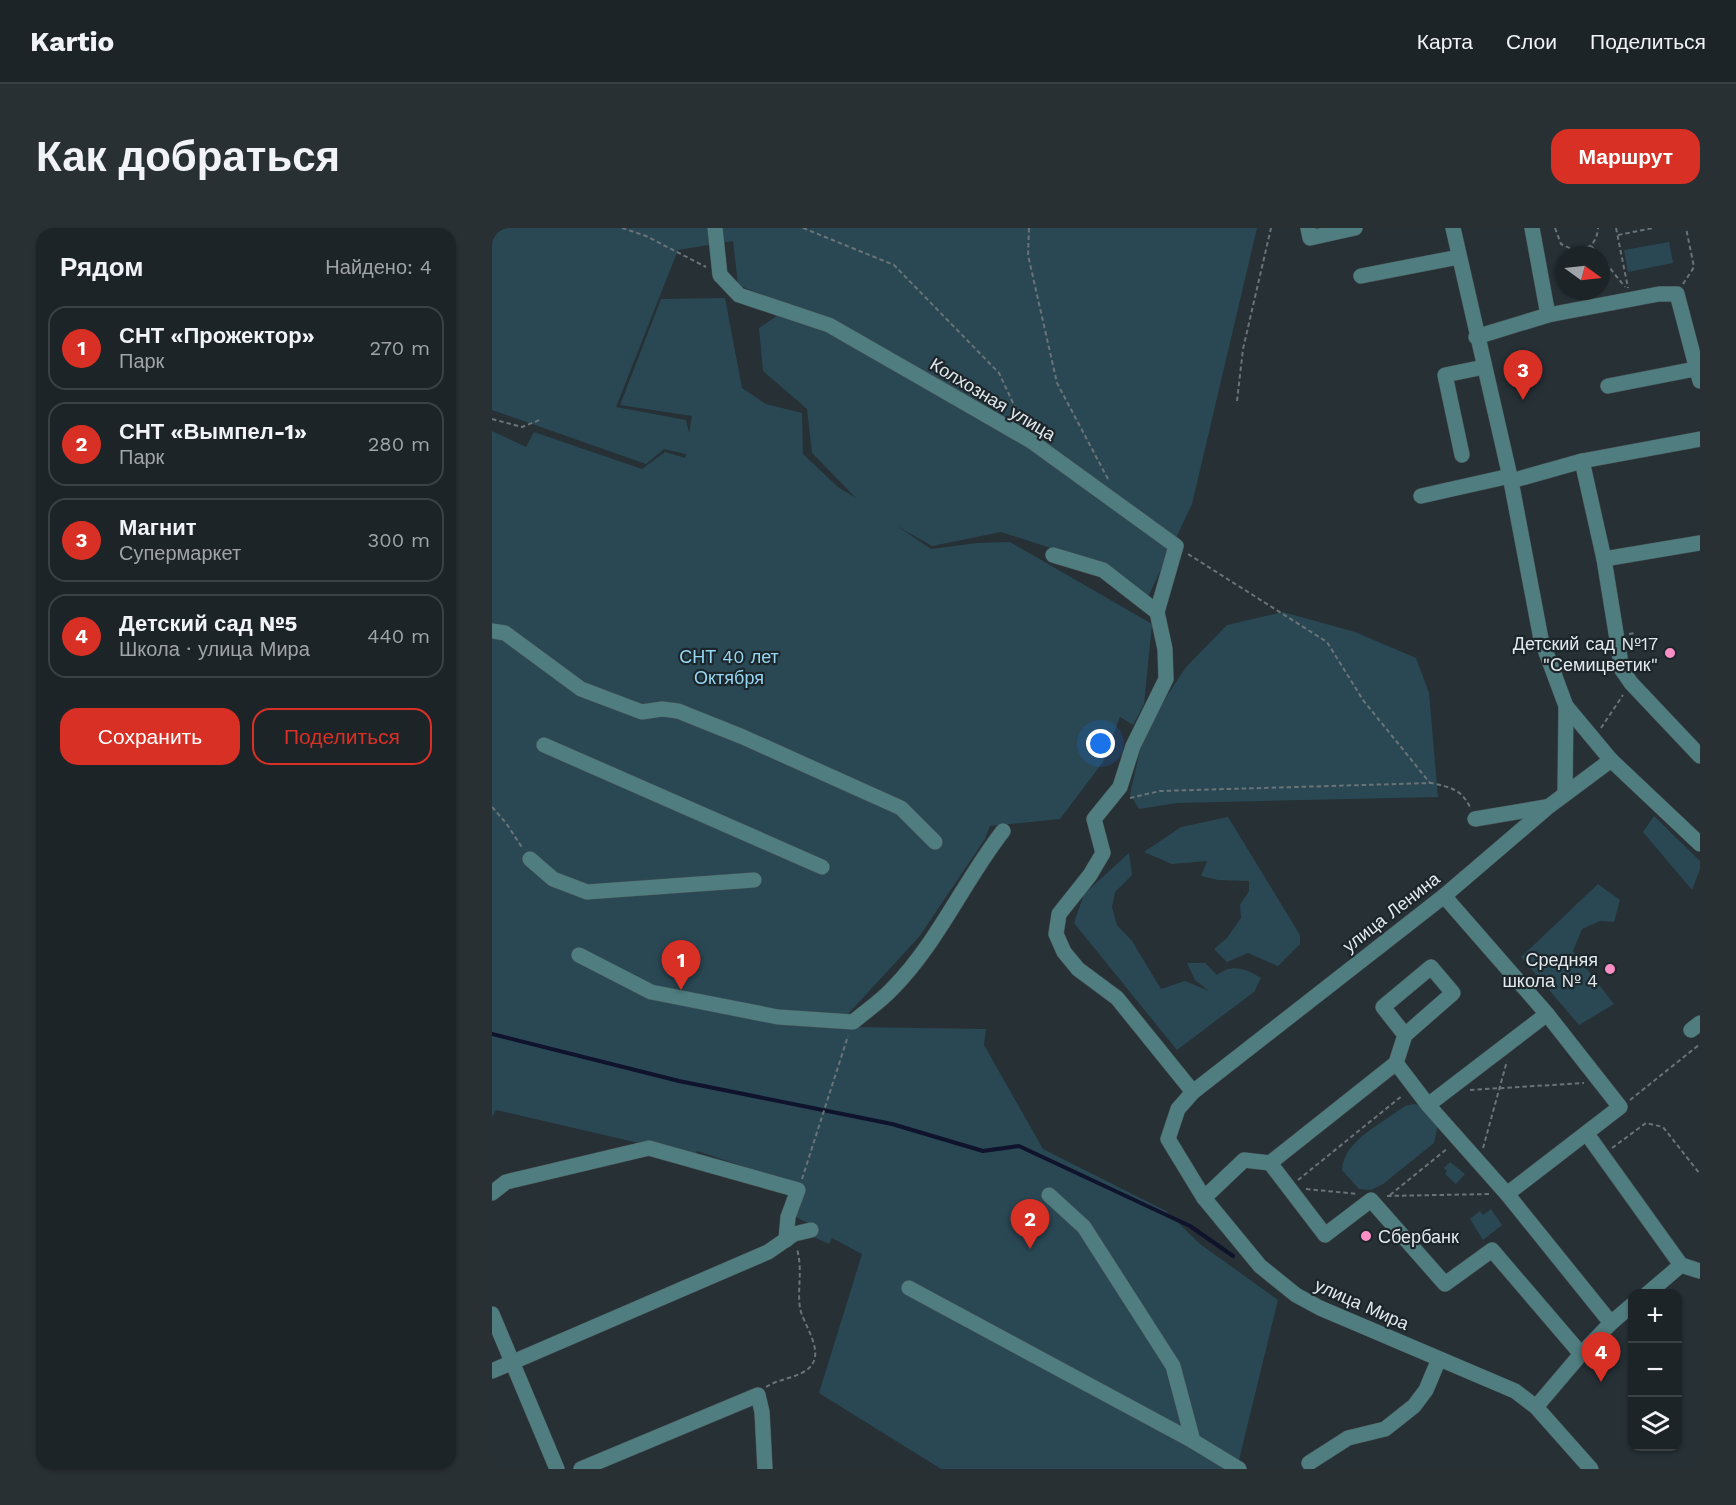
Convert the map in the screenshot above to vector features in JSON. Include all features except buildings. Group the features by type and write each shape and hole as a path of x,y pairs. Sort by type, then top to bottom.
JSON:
{"street":[{"path":"715,228 720,274"},
{"path":"1308,228 1310,238 1355,228"},
{"path":"1453,228 1476,337 1510,478 1541,639 1566,706 1611,760 1700,844"},
{"path":"1532,228 1548,315"},
{"path":"1361,276 1459,257"},
{"name":"Колхозная улица","path":"720,274 739,295 829,325 1031,441 1176,546"},
{"path":"1476,337 1548,315 1659,294 1677,294 1694,333 1697,375 1608,386"},
{"path":"1462,455 1446,375 1484,367"},
{"path":"1421,496 1582,461 1700,439"},
{"path":"1582,461 1604,559 1622,670 1631,683 1700,756"},
{"path":"1604,559 1700,543"},
{"path":"1176,546 1157,612 1165,649 1166,680 1132,747 1120,787 1094,819 1103,853 1090,875 1059,914 1056,934 1064,952 1078,969 1117,998 1193,1092"},
{"path":"1053,555 1103,570 1157,612"},
{"path":"492,631 505,633 581,689 642,712 662,709 678,711 743,736 901,808 935,842"},
{"path":"1565,794 1566,706"},
{"path":"544,745 822,867"},
{"name":"улица Ленина","path":"1193,1092 1443,896 1548,807 1611,760"},
{"path":"1475,819 1548,807"},
{"path":"579,955 651,992 778,1017 854,1022 893,989 928,943 985,854 1004,831"},
{"path":"530,859 553,879 587,892 754,880"},
{"path":"1443,896 1547,1014 1620,1107 1507,1194"},
{"path":"1204,1198 1244,1160 1270,1163 1396,1063 1405,1035 1453,993 1431,967 1383,1007 1405,1035"},
{"path":"1428,1105 1547,1014"},
{"path":"1396,1063 1428,1105 1507,1194 1611,1323"},
{"name":"улица Мира","path":"1193,1092 1178,1108 1168,1139 1204,1198 1260,1266 1296,1294 1320,1308 1515,1391 1536,1407 1591,1469"},
{"path":"1587,1134 1681,1265 1700,1271"},
{"path":"492,1193 506,1182 649,1148 798,1190 788,1217 790,1237"},
{"path":"1270,1163 1325,1235 1371,1200 1377,1198 1445,1284 1491,1250 1581,1354"},
{"path":"1049,1195 1084,1227 1173,1366 1193,1441"},
{"path":"492,1371 768,1252 790,1237 810,1230"},
{"path":"1652,1289 1681,1265"},
{"path":"909,1288 1193,1441 1239,1469"},
{"path":"1536,1407 1581,1354 1628,1308"},
{"path":"492,1314 557,1469"},
{"path":"1309,1463 1348,1438 1385,1429 1414,1406 1426,1390 1439,1359"},
{"path":"581,1469 758,1395 762,1412 765,1469"}],"path":[{"path":"622,228 646,236 720,274"},
{"path":"804,228 894,266 999,374 1031,441"},
{"path":"1029,228 1028,255 1057,383 1114,490"},
{"path":"1237,401 1243,349 1271,228"},
{"path":"1555,228 1564,246"},
{"path":"1591,246 1596,239 1598,228"},
{"path":"1610,268 1629,291 1616,228"},
{"path":"1618,235 1653,228"},
{"path":"1677,294 1694,267 1686,228"},
{"path":"492,419 522,427 542,419"},
{"path":"1176,546 1327,642 1363,700 1431,783"},
{"path":"1592,740 1631,683"},
{"path":"1122,799 1160,791 1431,783 1455,788 1464,795 1475,819"},
{"path":"492,807 506,823 530,859"},
{"path":"798,1190 827,1108 842,1050 854,1022"},
{"path":"1479,1162 1512,1041"},
{"path":"1620,1107 1700,1044"},
{"path":"1468,1090 1600,1082"},
{"path":"1289,1187 1414,1086"},
{"path":"1602,1155 1646,1123 1663,1127 1700,1174"},
{"path":"1377,1198 1458,1139"},
{"path":"1289,1187 1377,1198 1507,1194"},
{"path":"758,1395 768,1385 809,1369 815,1358 814,1345 800,1308 802,1267 790,1237"}],"green space":[{"name":"СНТ 40 лет Октября","path":"492,228 1257,228 1192,504 1148,597 1066,553 1001,532 932,546 897,526 931,549 977,543 1010,542 1152,624 1144,704 1133,725 1120,717 1103,762 1060,819 990,826 985,839 919,937 848,1014 852,1027 986,1029 984,1045 1043,1149 1166,1211 1200,1244 1278,1300 1239,1460 1241,1469 941,1469 819,1393 862,1254 832,1238 829,1244 809,1235 812,1225 796,1217 806,1187 697,1151 695,1156 496,1110 492,1117 492,431 526,447 534,432 642,469 665,452 685,458 686,454 664,449 646,464 492,410","holes":["733,241 738,285 776,300 784,311 759,328 763,371 807,409 812,453 856,498 838,487 803,454 802,413 766,404 742,388 725,298 661,299 620,405 692,416 689,433 686,420 616,407 678,250"]},
{"path":"1669,242 1673,263 1628,272 1624,250"},
{"path":"1283,612 1355,632 1416,658 1429,693 1438,797 1177,803 1139,809 1130,794 1145,729 1186,667 1227,625"},
{"path":"1654,816 1700,861 1700,869 1692,890 1643,832"},
{"path":"1228,817 1300,935 1300,944 1278,966 1248,953 1227,962 1214,949 1227,938 1241,918 1240,905 1249,891 1249,881 1218,880 1201,876 1207,861 1172,864 1144,852 1181,827"},
{"path":"1129,853 1132,875 1115,892 1112,907 1117,925 1132,941 1161,989 1185,981 1209,991 1195,980 1187,963 1205,963 1217,975 1234,968 1250,972 1261,978 1254,992 1177,1050 1074,923 1084,894"},
{"path":"1598,884 1620,900 1614,922 1600,921 1582,929 1573,951 1614,1004 1579,1025 1521,957"},
{"path":"1414,1104 1424,1106 1438,1124 1434,1143 1383,1184 1371,1190 1359,1189 1342,1170 1349,1150 1366,1133 1405,1106"},
{"path":"1450,1162 1465,1174 1456,1184 1445,1174 1447,1171 1444,1168"},
{"path":"1491,1209 1502,1225 1483,1240 1470,1219 1480,1211 1483,1215"}],"waterway":[{"path":"492,1034 679,1081 892,1124 983,1151 1019,1146 1190,1226 1233,1256"}],"place":[{"name":"Магнит","path":"1523,400"},
{"name":"Детский сад №17 \"Семицветик\"","path":"1670,653"},
{"name":"Средняя школа № 4","path":"1610,969"},
{"name":"СНТ «Прожектор»","path":"681,990"},
{"name":"Сбербанк","path":"1366,1236"},
{"name":"СНТ «Вымпел-1»","path":"1030,1249"},
{"name":"Детский сад №5","path":"1601,1382"}]}
